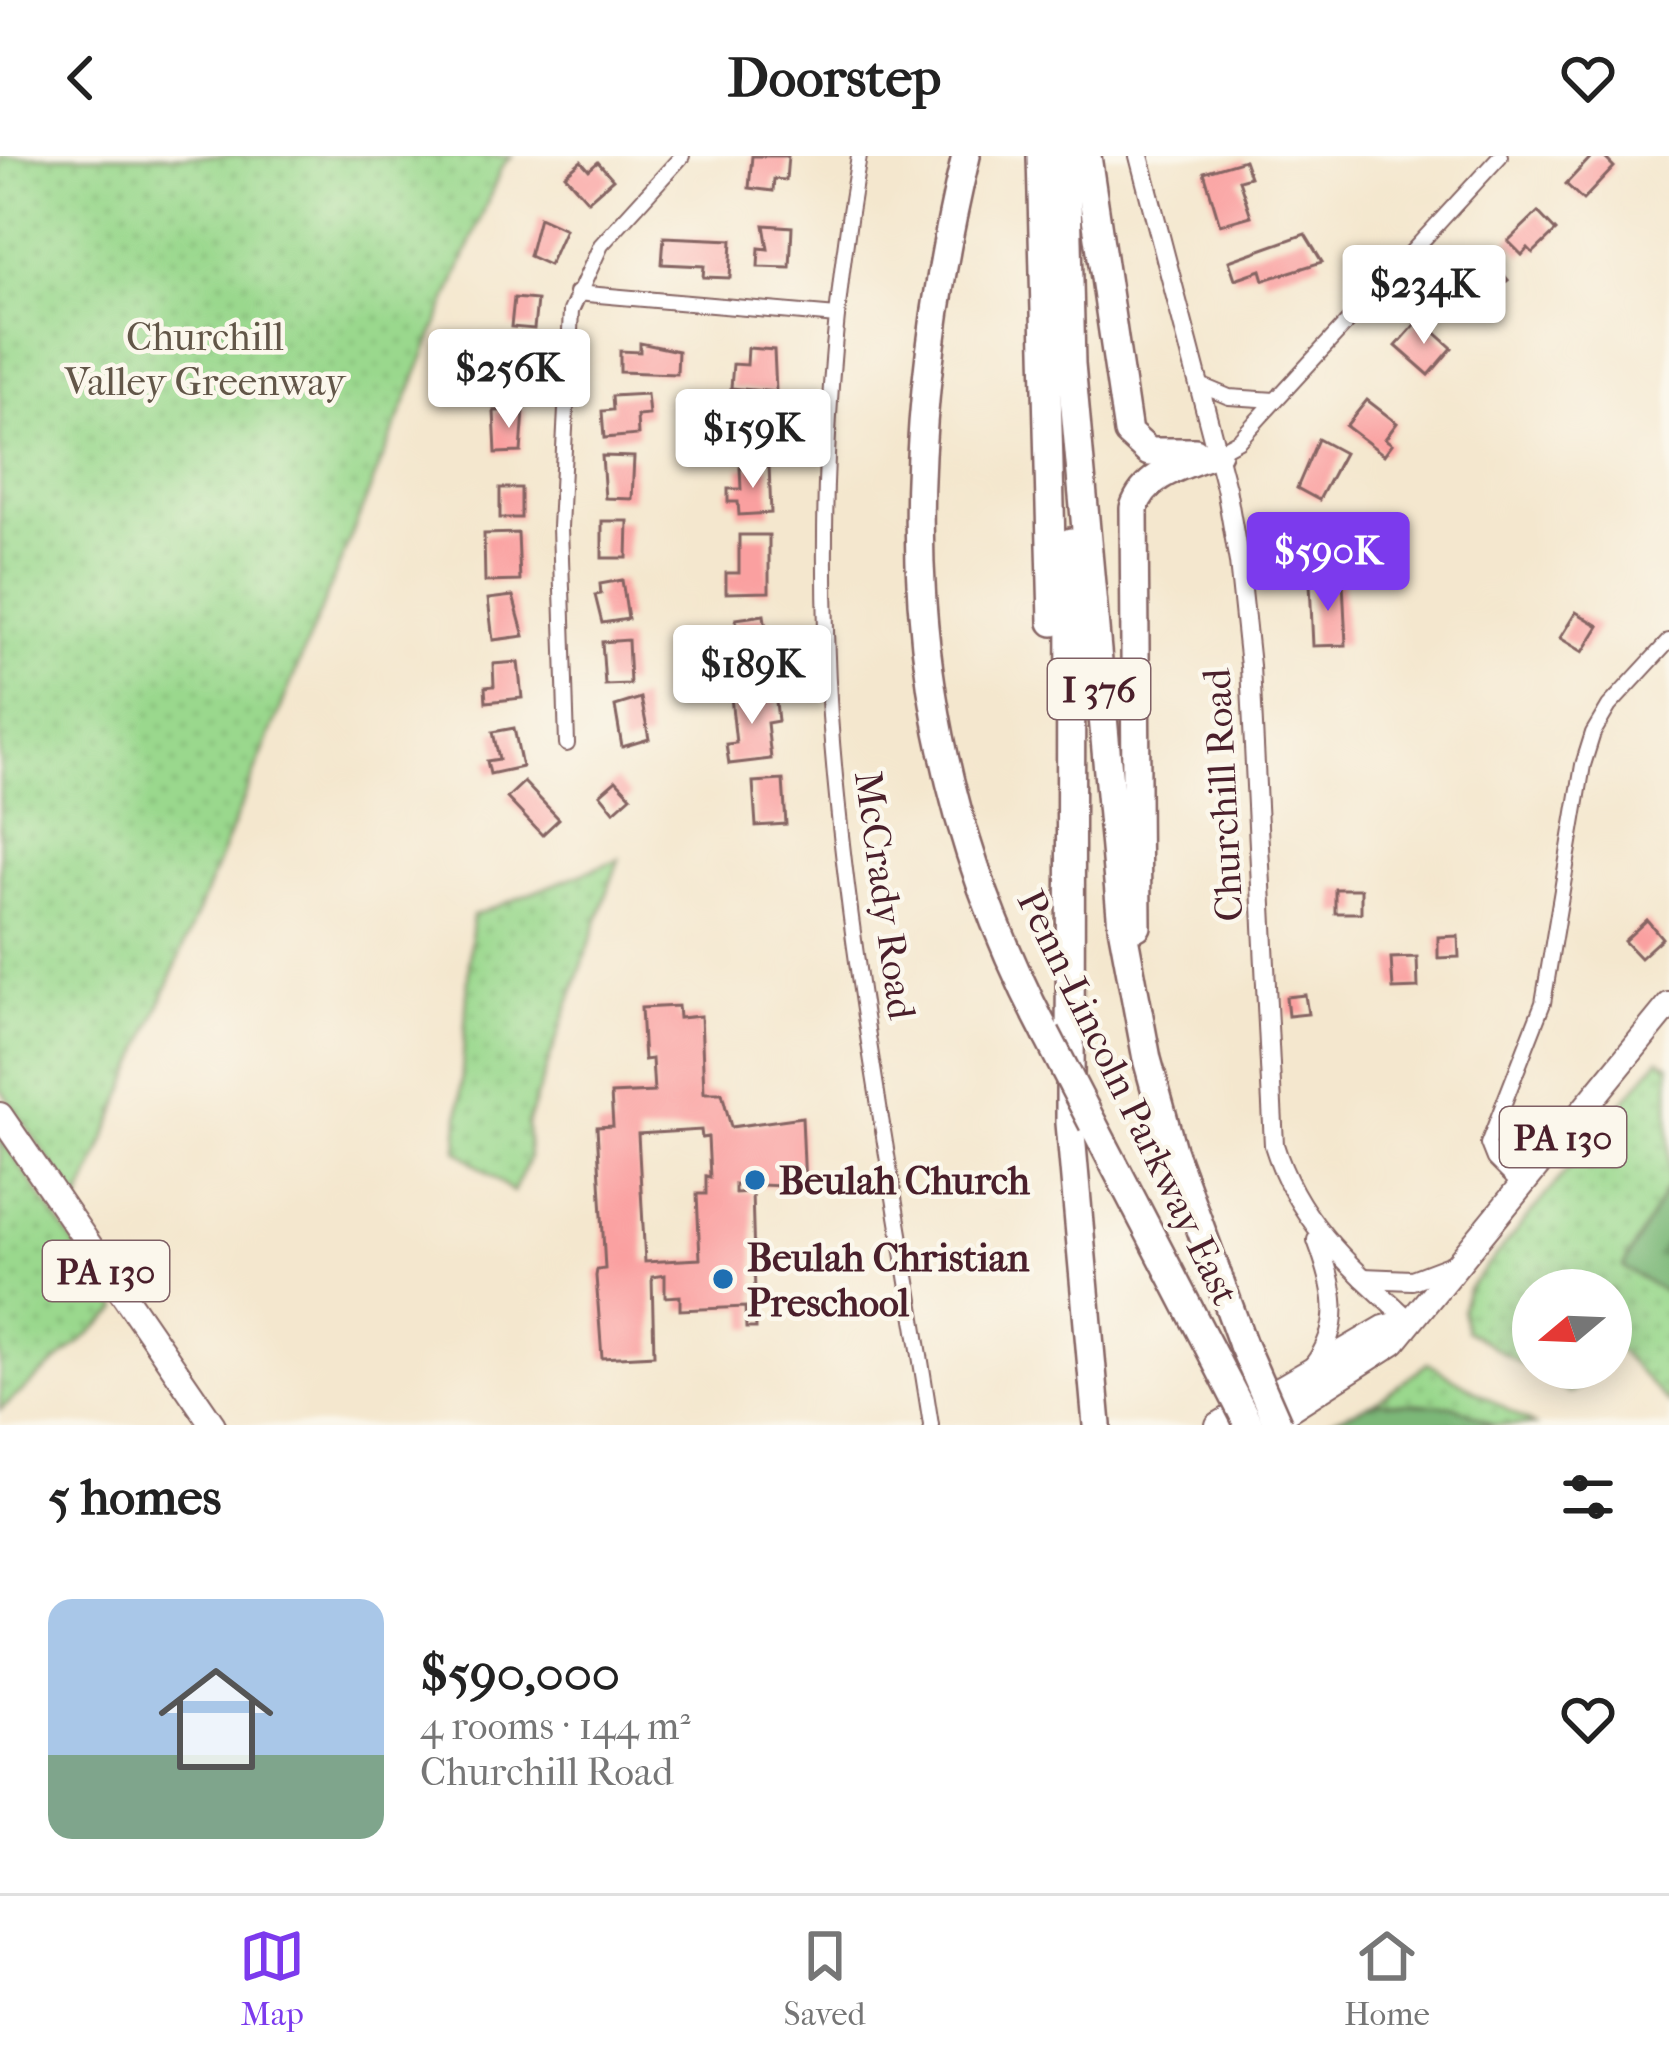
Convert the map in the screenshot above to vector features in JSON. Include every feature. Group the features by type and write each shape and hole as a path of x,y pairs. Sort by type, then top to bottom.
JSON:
{"highway":[{"name":"Penn-Lincoln Parkway East","path":"966,156 924,368 917,493 923,619 942,739 970,849 1003,940 1046,1033 1249,1425"},
{"path":"1041,156 1056,752 1066,914"},
{"name":"Penn-Lincoln Parkway East","path":"1066,156 1071,364 1115,875 1138,1014 1172,1150 1243,1345 1278,1425"},
{"path":"1087,156 1128,433 1149,452 1217,452"},
{"path":"1071,364 1066,914 1071,1146 1097,1425"},
{"path":"1138,1014 1134,508 1142,489 1159,476 1217,452"},
{"path":"1092,1392 1114,1425"}],"main road":[{"name":"PA 130","path":"1265,1425 1366,1362 1410,1322 1669,1005"},
{"name":"PA 130","path":"0,1115 213,1425"},
{"name":"PA 130","path":"1217,1425 1384,1328 1410,1322"}],"street":[{"path":"567,744 560,481 569,329 576,293 611,231 682,156"},
{"name":"McCrady Road","path":"859,156 837,316 825,505 830,718 854,917 931,1425"},
{"name":"Churchill Road","path":"1139,156 1217,452 1247,630 1270,1123 1288,1187 1311,1224 1410,1322"},
{"path":"1217,452 1239,440 1500,156"},
{"path":"576,293 837,316"},
{"path":"1198,384 1242,400 1275,400"},
{"path":"1522,1187 1495,1159 1488,1144 1544,1003 1582,765 1609,706 1669,640"},
{"path":"1303,1379 1324,1351 1335,1318 1333,1285 1311,1224"},
{"path":"1362,1277 1412,1280 1462,1261"}],"green space":[{"name":"Churchill Valley Greenway","path":"0,156 512,156 502,166 79,1203 0,1088"},
{"path":"619,859 527,1124 529,1159 513,1192 457,1150 472,916"},
{"path":"1659,1059 1669,1066 1669,1184 1623,1267 1626,1269 1512,1269 1512,1358 1466,1330 1462,1308 1468,1289"},
{"path":"0,1137 119,1309 0,1410"},
{"path":"1669,1184 1669,1294 1623,1267"},
{"path":"1632,1272 1669,1294 1669,1404 1632,1364"},
{"path":"1428,1363 1534,1425 1494,1425 1455,1406 1375,1402"},
{"path":"1375,1402 1455,1406 1494,1425 1320,1425"}],"building":[{"path":"752,156 788,156 786,180 774,179 773,191 749,188"},
{"path":"1592,156 1603,156 1614,167 1583,200 1566,184"},
{"path":"1244,160 1250,177 1239,180 1251,216 1220,225 1204,172"},
{"path":"581,161 589,170 598,162 613,179 588,201 565,175"},
{"path":"1538,212 1556,231 1533,253 1528,248 1522,255 1508,241"},
{"path":"539,217 565,229 549,265 529,256"},
{"path":"764,225 792,227 790,268 758,267 759,248 768,249"},
{"path":"1305,234 1322,262 1264,280 1261,270 1235,279 1229,261"},
{"path":"664,237 732,240 730,278 703,277 704,266 662,264"},
{"path":"1494,263 1508,280 1474,307 1461,290"},
{"path":"514,298 537,300 534,329 511,327"},
{"path":"1420,319 1452,348 1429,375 1396,346"},
{"path":"640,343 678,351 677,374 620,372 620,351 640,352"},
{"path":"502,346 530,347 528,393 482,392 483,371 501,371"},
{"path":"748,348 774,350 776,392 731,388 733,364 747,365"},
{"path":"647,394 649,415 637,416 638,435 604,438 602,411 613,410 612,396"},
{"path":"1367,400 1397,423 1385,439 1392,444 1384,455 1346,426"},
{"path":"740,409 767,409 772,451 732,451 732,431 740,431"},
{"path":"524,410 521,452 496,453 494,411"},
{"path":"1318,439 1344,453 1319,500 1297,488"},
{"path":"602,456 634,457 632,499 605,498"},
{"path":"769,466 771,513 739,515 738,502 728,502 728,489 741,489 740,468"},
{"path":"500,488 521,488 521,518 500,518"},
{"path":"602,521 628,521 627,558 602,558"},
{"path":"518,533 520,581 485,582 484,534"},
{"path":"739,535 769,535 769,592 726,593 726,573 739,573"},
{"path":"622,580 628,619 602,623 595,595 601,594 600,584"},
{"path":"1343,581 1346,645 1313,646 1310,583"},
{"path":"513,596 524,636 493,640 488,599"},
{"path":"1576,612 1599,626 1583,652 1560,638"},
{"path":"764,615 771,663 742,667 736,619"},
{"path":"628,640 630,684 605,685 602,642"},
{"path":"518,662 522,698 486,702 485,687 494,686 493,664"},
{"path":"775,692 778,721 767,723 771,759 729,764 726,744 736,743 731,697"},
{"path":"641,698 649,739 622,747 615,706"},
{"path":"514,728 522,767 490,774 487,761 499,759 493,732"},
{"path":"616,780 631,796 614,811 600,794"},
{"path":"783,780 786,824 756,826 753,782"},
{"path":"524,782 559,819 542,835 507,798"},
{"path":"1335,889 1361,889 1361,913 1335,913"},
{"path":"1647,920 1662,938 1640,958 1624,941"},
{"path":"1458,936 1459,957 1438,958 1438,937"},
{"path":"1417,957 1418,988 1393,989 1391,958"},
{"path":"1305,995 1308,1014 1288,1016 1286,997"},
{"name":"Beulah Church","path":"678,1006 679,1018 701,1016 704,1093 722,1093 731,1127 802,1117 805,1187 735,1184 735,1193 752,1192 756,1328 746,1328 745,1307 680,1310 680,1296 665,1297 665,1275 652,1277 654,1355 602,1358 596,1276 597,1270 605,1269 597,1127 613,1126 611,1094 654,1092 652,1059 644,1060 641,1008","holes":["701,1130 702,1138 708,1137 710,1177 706,1176 706,1194 697,1194 700,1259 645,1262 638,1134"]}],"place":[{"name":"Beulah Church","path":"755,1180"},
{"name":"Beulah Christian Preschool","path":"723,1279"}]}
